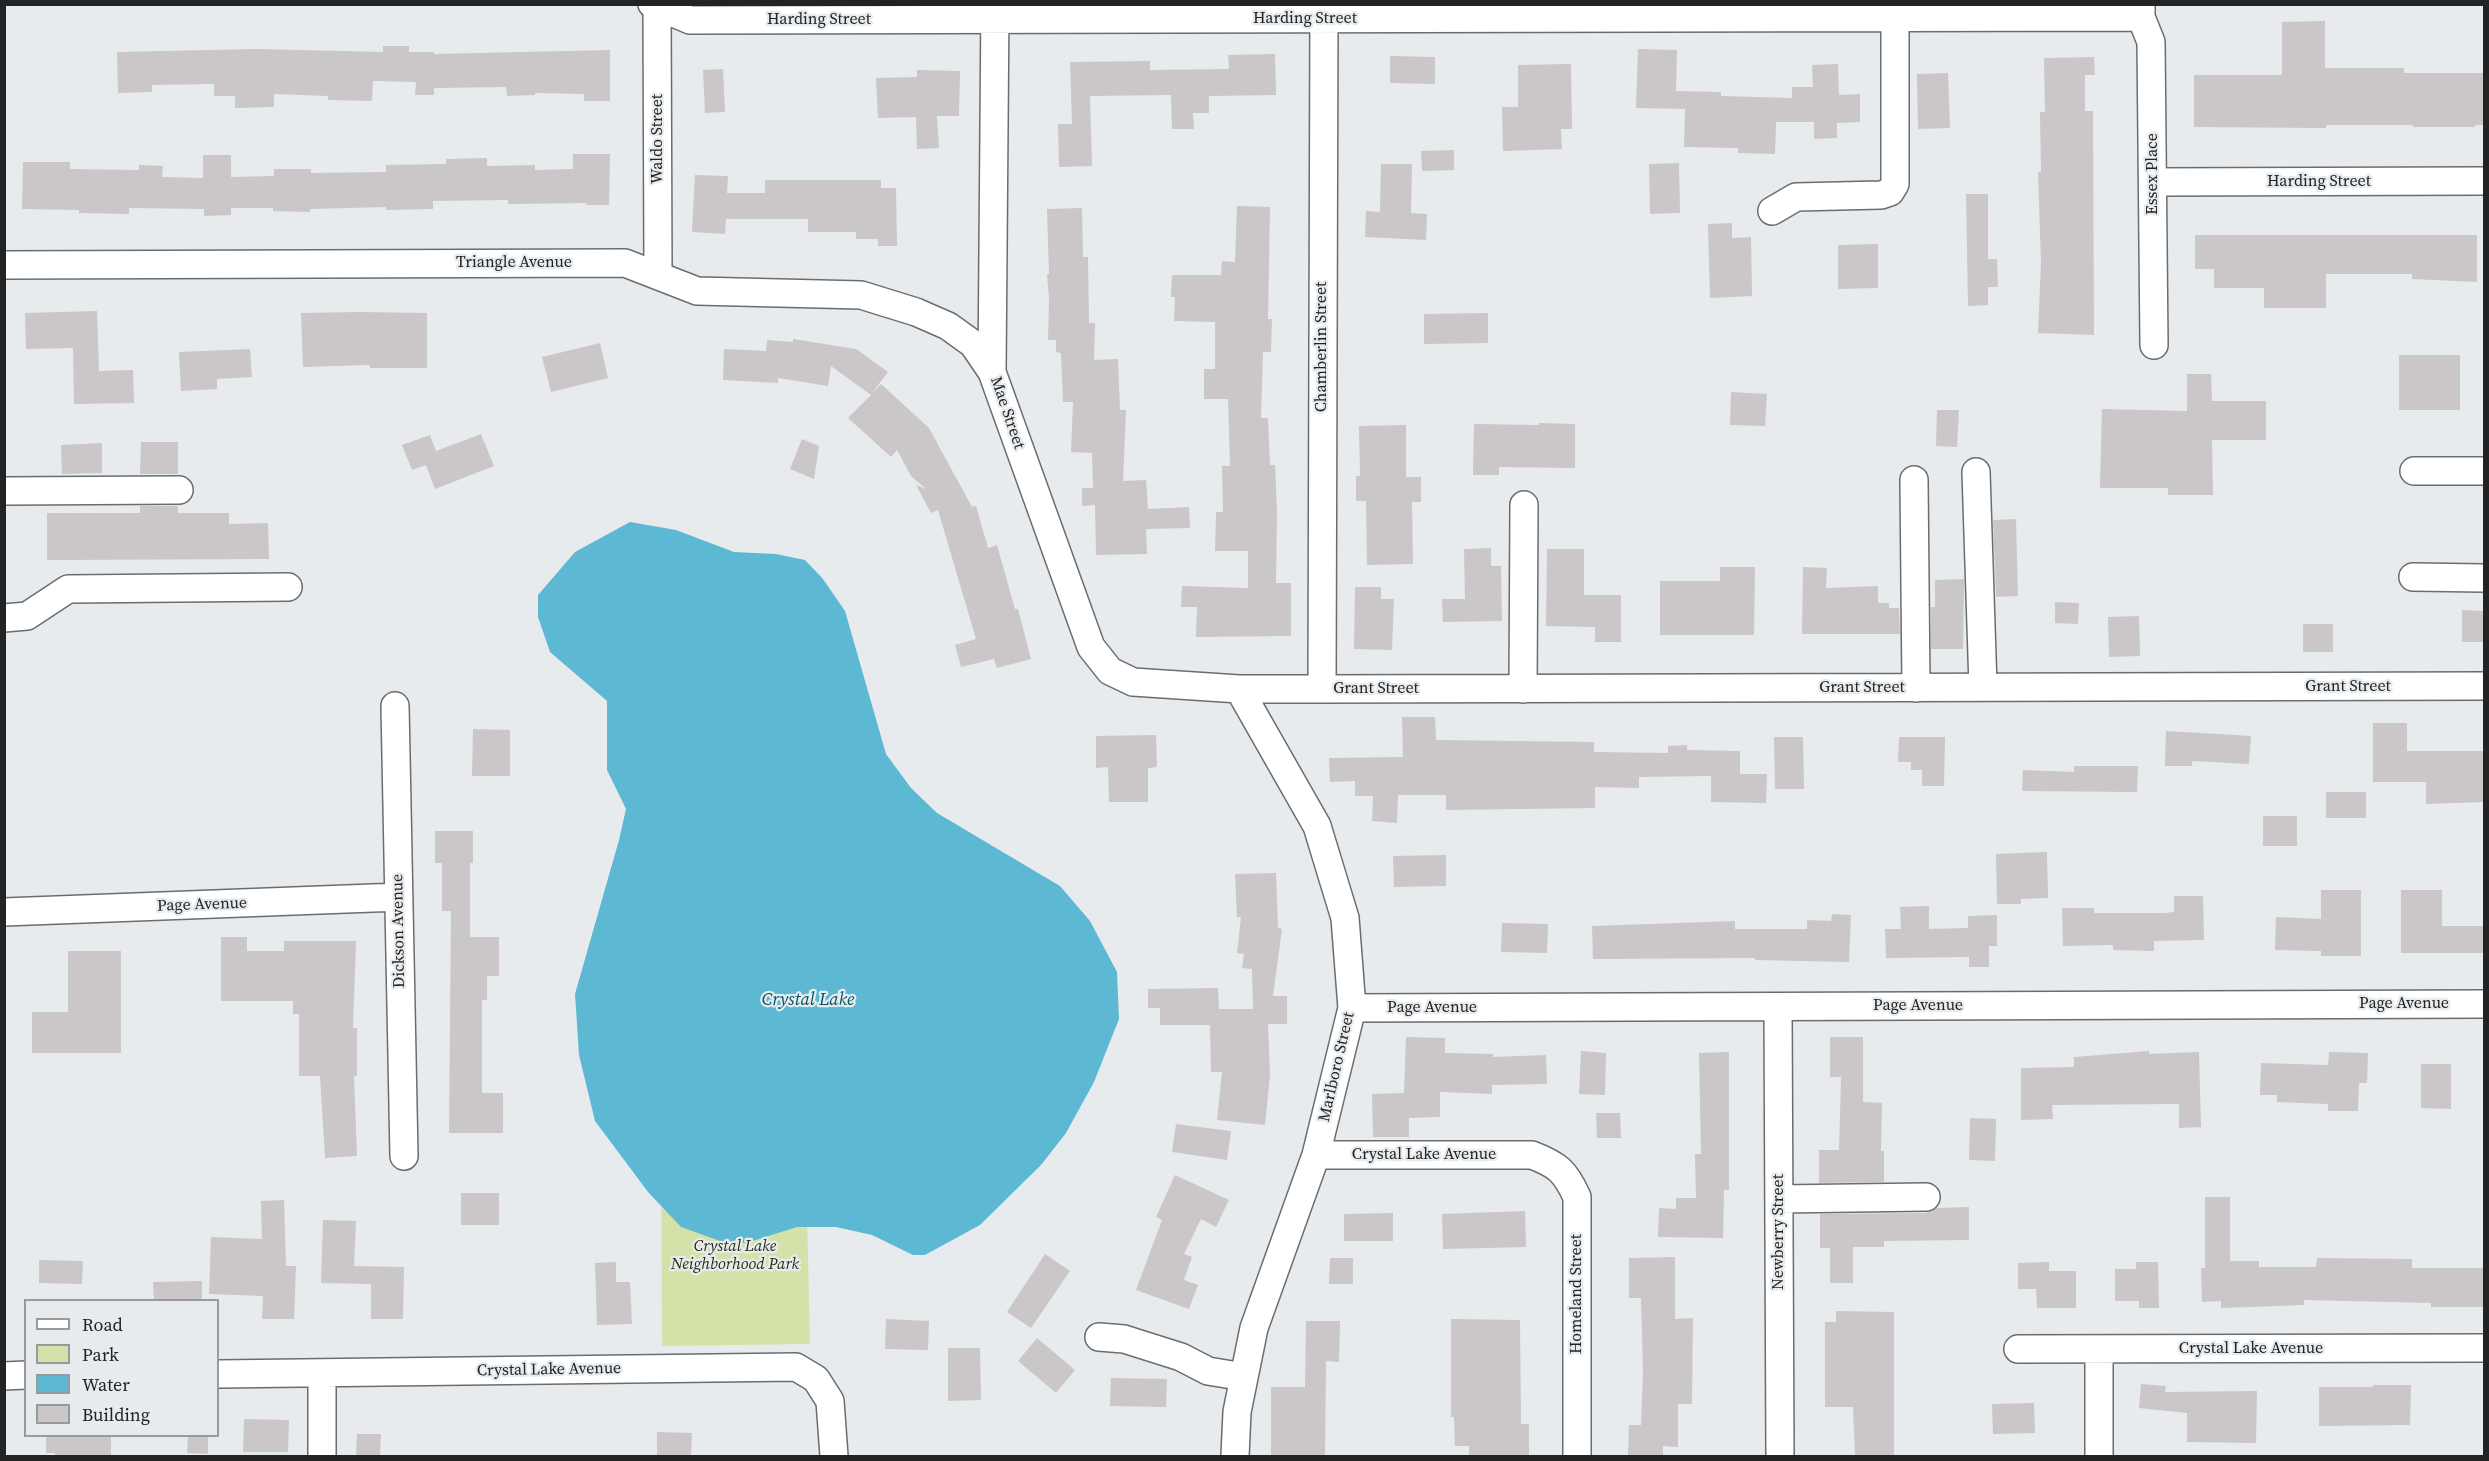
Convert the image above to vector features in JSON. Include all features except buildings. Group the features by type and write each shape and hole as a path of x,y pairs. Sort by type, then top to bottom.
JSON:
{"street":[{"name":"Harding Street","path":"656,5 690,20 995,12 1665,11 1895,17 2141,11"},
{"name":"Waldo Street","path":"656,5 658,274"},
{"name":"Essex Place","path":"2141,11 2151,42 2154,345"},
{"name":"Mae Street","path":"995,12 992,372 1091,647 1110,671 1133,682 1239,688"},
{"name":"Chamberlin Street","path":"1322,689 1324,12"},
{"path":"1772,211 1796,197 1881,195 1890,192 1895,184 1895,17"},
{"name":"Harding Street","path":"2153,182 2484,181"},
{"name":"Triangle Avenue","path":"4,265 625,263 697,291 861,295 916,312 948,326 973,344 992,372"},
{"path":"2414,471 2484,471"},
{"path":"1976,472 1983,687"},
{"path":"1914,480 1916,688"},
{"path":"4,491 179,490"},
{"path":"1523,688 1524,505"},
{"path":"2413,578 2484,578"},
{"path":"4,618 27,616 68,589 288,587"},
{"name":"Grant Street","path":"1239,688 2484,686"},
{"name":"Marlboro Street","path":"1235,1456 1237,1412 1254,1328 1316,1155 1352,1008 1345,918 1317,826 1239,688"},
{"name":"Dickson Avenue","path":"395,706 404,1156"},
{"name":"Page Avenue","path":"4,912 399,897"},
{"name":"Page Avenue","path":"1352,1008 2484,1004"},
{"name":"Newberry Street","path":"1778,1007 1780,1456"},
{"name":"Crystal Lake Avenue","path":"1316,1155 1532,1155"},
{"name":"Homeland Street","path":"1532,1155 1554,1164 1568,1177 1577,1197 1577,1456"},
{"path":"1779,1199 1926,1197"},
{"path":"1099,1337 1124,1340 1181,1356 1208,1371 1244,1377"},
{"name":"Crystal Lake Avenue","path":"2018,1349 2484,1348"},
{"path":"2099,1349 2099,1456"},
{"name":"Crystal Lake Avenue","path":"219,1374 796,1367 816,1379 830,1401 834,1446"},
{"path":"322,1373 322,1456"},
{"path":"4,1376 24,1376"}],"green space":[{"name":"Crystal Lake Neighborhood Park","path":"661,1093 806,1168 810,1344 662,1346"}],"water":[{"name":"Crystal Lake","path":"630,522 676,530 734,552 776,554 805,560 823,579 845,611 886,754 911,788 937,813 1060,886 1090,921 1117,972 1119,1019 1094,1082 1066,1133 1041,1165 980,1225 925,1255 913,1255 872,1235 836,1227 797,1227 746,1243 720,1241 681,1227 648,1192 595,1121 579,1055 575,994 626,809 607,770 607,701 550,652 538,617 538,595 575,552"}]}
